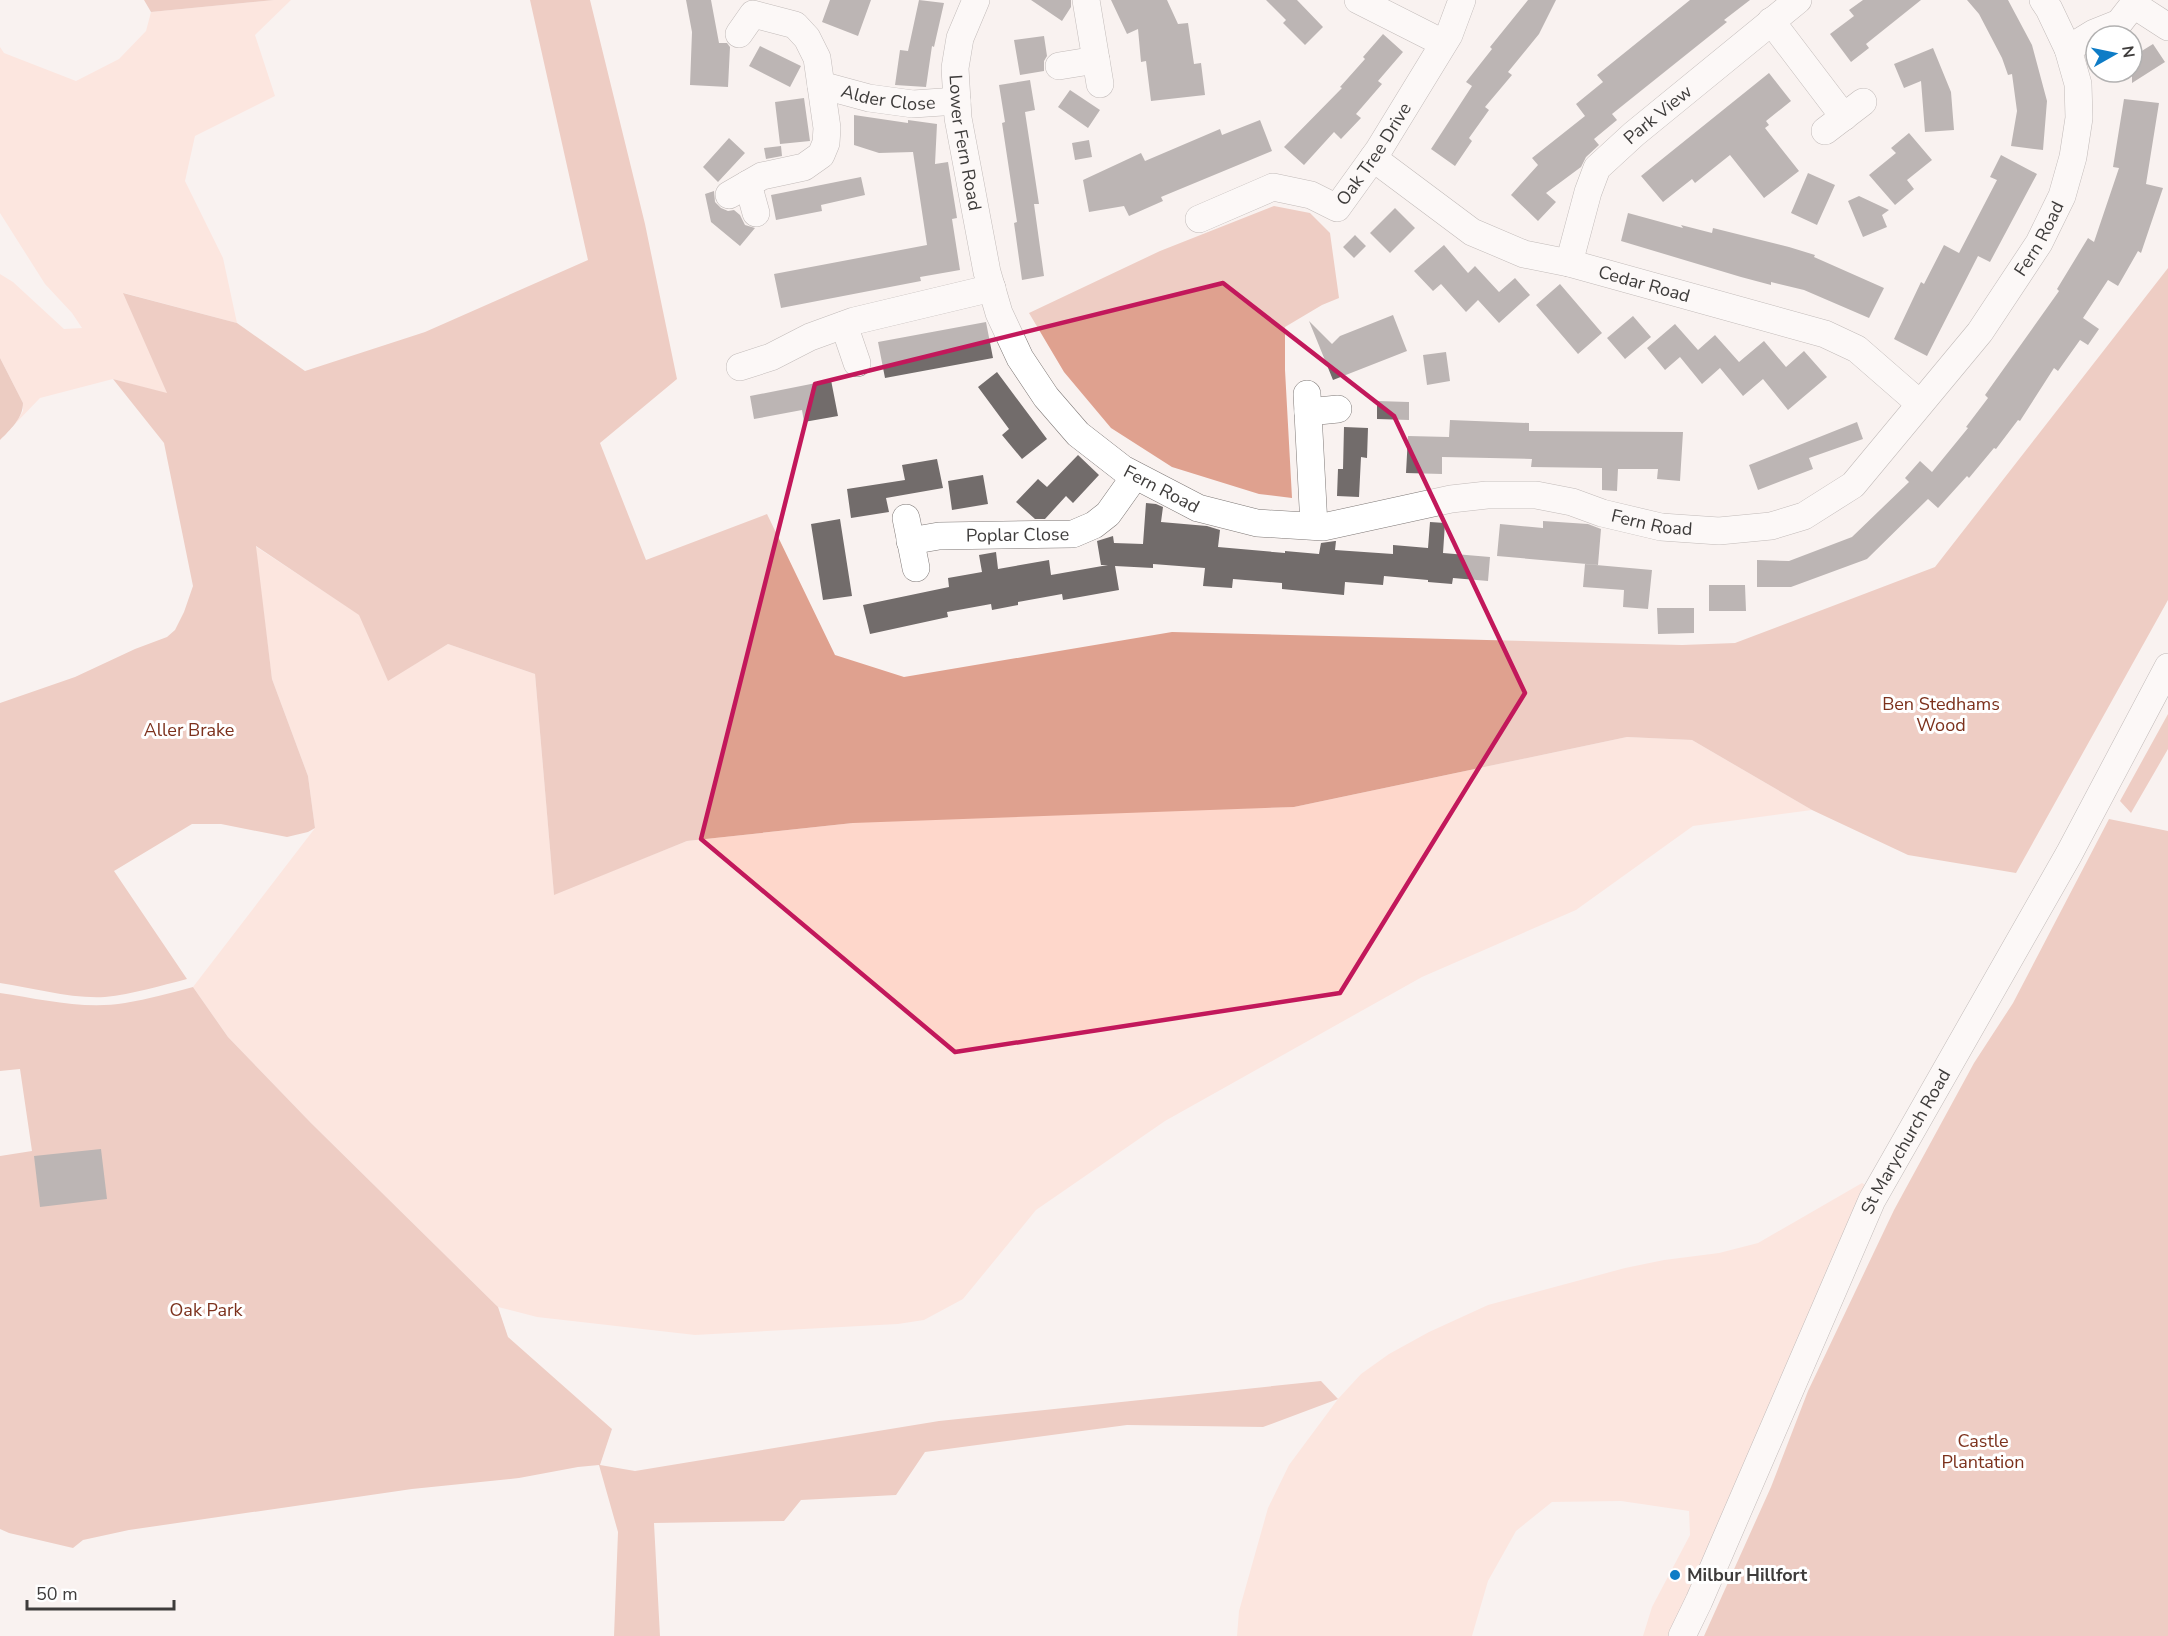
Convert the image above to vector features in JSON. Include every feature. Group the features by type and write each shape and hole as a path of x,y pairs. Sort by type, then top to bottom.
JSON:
{"street":[{"name":"Lower Fern Road","path":"976,0 960,38 955,68 958,118 992,288"},
{"path":"1059,66 1098,72 1086,0"},
{"path":"1358,0 1443,43"},
{"name":"Oak Tree Drive","path":"1199,219 1273,187 1311,195 1337,208 1373,158 1449,35 1462,0"},
{"name":"Park View","path":"1569,263 1588,192 1597,168 1634,134 1798,0"},
{"name":"Fern Road","path":"992,288 999,313 1020,358 1046,397 1078,434 1123,469 1198,508 1257,523 1323,527 1451,499 1487,495 1536,495 1572,502 1602,513 1661,527 1719,531 1772,526 1804,516 1853,485 1980,332 2039,243 2062,196 2073,157 2079,118 2078,84 2068,49 2043,0"},
{"path":"2068,49 2094,33 2119,23 2135,2 2168,27"},
{"name":"Alder Close","path":"747,16 795,25 807,38 817,58 827,128 826,143 821,155 804,167 762,176 738,189 756,213"},
{"path":"1771,21 1844,117"},
{"name":"Alder Close","path":"821,85 869,98 913,104 957,101"},
{"name":"Cedar Road","path":"1373,158 1472,232 1524,254 1569,263 1825,334 1857,349 1919,403"},
{"path":"740,367 771,357 810,337 844,324 992,288"},
{"path":"844,324 857,363"},
{"path":"1314,526 1307,403 1338,409"},
{"name":"Poplar Close","path":"916,568 908,530 939,536 1073,534 1094,525 1108,514 1135,476"},
{"name":"St Marychurch Road","path":"1682,1636 1700,1601 1872,1200 2068,854 2168,667"}],"highlighted area":[{"path":"1223,283 1394,416 1525,693 1340,993 955,1052 701,839 815,384"}],"shaded area":[{"path":"291,0 255,35 275,96 195,136 185,181 223,258 237,323 124,293 168,394 113,379 40,398 15,424 23,411 23,403 0,358 0,274 13,282 64,329 82,328 72,313 45,284 0,213 0,47 4,53 76,81 119,59 146,31 151,12"},
{"path":"0,358 23,403 18,419 0,440"},
{"path":"255,546 360,615 388,680 448,644 535,674 554,894 687,841 853,823 875,817 1294,807 1627,737 1692,740 1812,810 1693,826 1576,910 1422,977 1165,1121 1036,1210 963,1299 924,1320 898,1324 695,1335 537,1317 498,1307 311,1123 228,1037 193,987 315,828 308,776 272,679"},
{"path":"1862,1183 1870,1188 1673,1636 1643,1636 1652,1607 1690,1535 1689,1511 1621,1501 1552,1502 1516,1531 1488,1581 1472,1636 1237,1636 1239,1611 1268,1508 1289,1465 1338,1399 1361,1374 1389,1354 1429,1332 1488,1305 1625,1268 1719,1253 1758,1243"}],"green space":[{"path":"144,0 274,0 151,12"},
{"path":"530,0 590,0 645,224 677,379 600,443 646,560 767,514 835,655 904,677 1172,632 1682,645 1735,643 1935,567 2168,268 2168,600 2016,873 1908,855 1812,810 1692,740 1627,737 1294,807 853,823 687,841 554,895 535,674 448,644 388,681 359,615 256,546 272,679 308,776 315,828 287,837 221,824 192,824 114,871 187,979 105,997 66,995 0,983 0,703 75,677 167,637 175,630 193,586 164,443 113,379 167,393 123,293 237,323 305,371 425,332 588,260"},
{"path":"1274,206 1310,213 1330,233 1339,298 1322,305 1285,327 1292,498 1259,494 1172,467 1111,428 1064,372 1029,313 1160,251"},
{"path":"2168,714 2168,749 2131,813 2120,801"},
{"name":"Castle Plantation","path":"2109,819 2168,831 2168,1636 1704,1636 1771,1487 1808,1391 1894,1210 1974,1063 2013,1003"},
{"name":"Oak Park","path":"193,987 228,1037 311,1123 498,1307 508,1337 612,1429 600,1465 635,1471 939,1421 1321,1381 1338,1399 1263,1427 1127,1425 925,1452 896,1495 801,1500 784,1521 654,1523 660,1636 614,1636 618,1532 599,1465 519,1478 412,1489 129,1530 83,1540 73,1548 9,1533 0,1529 0,1156 32,1151 20,1069 0,1071 0,993 62,1003 109,1005 142,1000"}],"building":[{"path":"686,0 711,0 719,43 727,43 730,47 728,87 690,85 692,32"},
{"path":"830,0 871,0 858,36 822,22"},
{"path":"919,0 944,3 934,47 932,46 926,87 895,85 900,50 908,51"},
{"path":"1031,0 1071,0 1071,7 1062,21"},
{"path":"1111,0 1167,0 1178,24 1188,23 1194,64 1201,63 1205,95 1151,101 1146,61 1141,62 1138,29 1127,34"},
{"path":"1266,0 1297,0 1323,27 1305,45 1283,23 1286,20"},
{"path":"1528,0 1556,0 1539,34 1508,72 1512,75 1485,107 1489,110 1469,138 1472,141 1455,166 1431,149 1472,86 1466,82 1492,49 1490,47"},
{"path":"1690,0 1750,0 1724,20 1727,22 1612,114 1617,120 1594,139 1599,145 1586,157 1581,167 1546,193 1556,202 1538,221 1511,195 1538,165 1532,158 1585,116 1576,104 1603,82 1597,75"},
{"path":"1863,0 1921,0 1866,44 1869,48 1851,62 1830,34 1854,16 1849,10"},
{"path":"1967,0 2008,0 2032,45 2047,101 2043,150 2011,146 2017,111 2012,74 2008,75 2002,58 1979,14"},
{"path":"1383,34 1403,52 1378,81 1382,84 1356,114 1361,118 1341,139 1334,132 1304,165 1284,147 1342,88 1340,87"},
{"path":"1044,36 1047,56 1044,61 1044,71 1020,75 1014,40"},
{"path":"2153,44 2165,62 2144,75 2144,50"},
{"path":"760,46 801,66 790,87 749,66"},
{"path":"1933,48 1951,92 1954,130 1925,132 1921,81 1904,88 1894,64"},
{"path":"1769,73 1791,101 1766,121 1769,125 1765,128 1799,171 1764,198 1730,155 1695,183 1692,179 1663,202 1641,176"},
{"path":"1030,80 1035,110 1025,112 1039,204 1034,204 1044,276 1022,280 1014,223 1017,222 1002,123 1005,122 999,85"},
{"path":"1070,90 1100,110 1088,128 1058,107"},
{"path":"804,98 810,141 780,144 775,102"},
{"path":"2124,99 2159,103 2146,184 2163,188 2141,253 2138,251 2118,286 2108,280 2083,318 2099,329 2088,345 2080,340 2058,371 2054,368 2020,421 2018,420 1996,449 1994,448 1969,478 1967,476 1938,508 1928,499 1867,559 1791,587 1757,587 1757,560 1789,561 1852,537 1909,482 1905,478 1920,461 1932,472 1968,428 1966,427 1988,398 1985,395 2059,291 2057,289 2088,238 2094,242 2119,168 2113,167"},
{"path":"854,115 908,123 908,120 937,124 935,164 948,162 957,218 952,219 960,270 920,277 921,281 781,308 774,274 927,245 913,152 879,153 854,145"},
{"path":"1260,120 1272,151 1161,197 1163,201 1129,216 1124,206 1089,212 1083,180 1141,153 1145,161 1220,129 1222,135"},
{"path":"1909,133 1932,160 1907,180 1914,189 1895,205 1869,175 1896,153 1891,148"},
{"path":"729,138 745,153 718,182 703,167"},
{"path":"1089,140 1092,157 1075,160 1072,143"},
{"path":"781,146 782,156 766,159 764,148"},
{"path":"2001,155 2037,174 1990,262 1978,256 1927,356 1894,339 1921,282 1924,284 1944,245 1959,253 1997,180 1990,177"},
{"path":"1808,173 1835,185 1817,225 1791,213"},
{"path":"861,177 865,195 821,205 822,211 776,220 771,195"},
{"path":"714,191 715,202 721,208 728,211 734,210 740,215 745,225 755,228 740,246 711,222 705,194"},
{"path":"1859,196 1889,210 1882,215 1887,227 1863,237 1848,201"},
{"path":"1395,208 1415,228 1390,253 1370,233"},
{"path":"1628,213 1683,228 1681,225 1712,233 1713,228 1789,247 1815,255 1814,257 1884,288 1869,318 1804,290 1741,277 1621,241"},
{"path":"1355,235 1366,246 1354,258 1343,247"},
{"path":"1444,245 1468,273 1475,266 1499,292 1515,278 1530,295 1499,323 1478,300 1466,312 1441,284 1433,291 1414,271"},
{"path":"1560,284 1602,333 1578,354 1536,305"},
{"path":"1393,315 1407,351 1333,380 1309,321 1332,344 1340,336"},
{"path":"1633,316 1651,337 1625,359 1607,338"},
{"path":"986,322 993,358 885,378 878,342"},
{"path":"1675,324 1698,350 1715,335 1739,362 1764,341 1786,367 1804,351 1827,377 1788,410 1763,379 1743,396 1720,368 1702,384 1680,357 1665,370 1647,348"},
{"path":"1446,352 1450,381 1427,385 1423,355"},
{"path":"997,372 1047,439 1022,459 1002,435 1009,429 978,387"},
{"path":"831,380 838,416 804,422 802,410 754,419 750,396"},
{"path":"1377,401 1409,402 1409,420 1377,419"},
{"path":"1450,420 1529,423 1529,431 1683,432 1680,481 1657,479 1658,469 1618,469 1617,491 1602,490 1602,468 1531,467 1532,459 1442,457 1442,474 1406,473 1408,436 1449,437"},
{"path":"1857,422 1863,439 1809,458 1813,469 1758,490 1749,465"},
{"path":"1344,427 1368,428 1367,458 1361,457 1359,497 1337,496 1338,469 1343,469"},
{"path":"1078,455 1099,475 1073,503 1066,496 1045,519 1035,519 1016,502 1038,479 1047,487"},
{"path":"937,459 943,488 886,498 889,512 851,518 847,489 905,480 902,465"},
{"path":"983,475 988,504 952,510 948,481"},
{"path":"1146,503 1163,507 1161,522 1207,526 1220,530 1218,547 1285,553 1285,551 1319,554 1321,543 1335,541 1335,550 1393,554 1393,545 1428,548 1430,522 1445,523 1443,553 1490,557 1488,581 1453,578 1452,584 1384,576 1383,585 1345,582 1344,595 1282,589 1282,583 1233,579 1232,588 1203,586 1205,568 1153,564 1153,568 1115,566 1119,590 1063,600 1062,594 1018,602 1018,605 992,610 991,604 947,612 948,617 870,634 863,605 949,587 948,578 982,572 979,555 996,552 998,569 1049,560 1051,575 1108,565 1101,565 1097,541 1113,536 1114,543 1143,544"},
{"path":"840,519 852,596 823,600 811,524"},
{"path":"1543,521 1588,524 1601,529 1598,565 1497,556 1500,524 1543,528"},
{"path":"1585,564 1652,570 1648,609 1623,607 1624,590 1583,587"},
{"path":"1709,585 1745,585 1746,611 1709,611"},
{"path":"1657,608 1694,608 1694,633 1658,634"},
{"path":"101,1149 107,1199 40,1207 34,1156"}],"place":[{"name":"Milbur Hillfort","path":"1675,1575"}],"park label":[{"name":"Ben Stedhams Wood","path":"1941,714"},
{"name":"Aller Brake","path":"189,730"}]}
